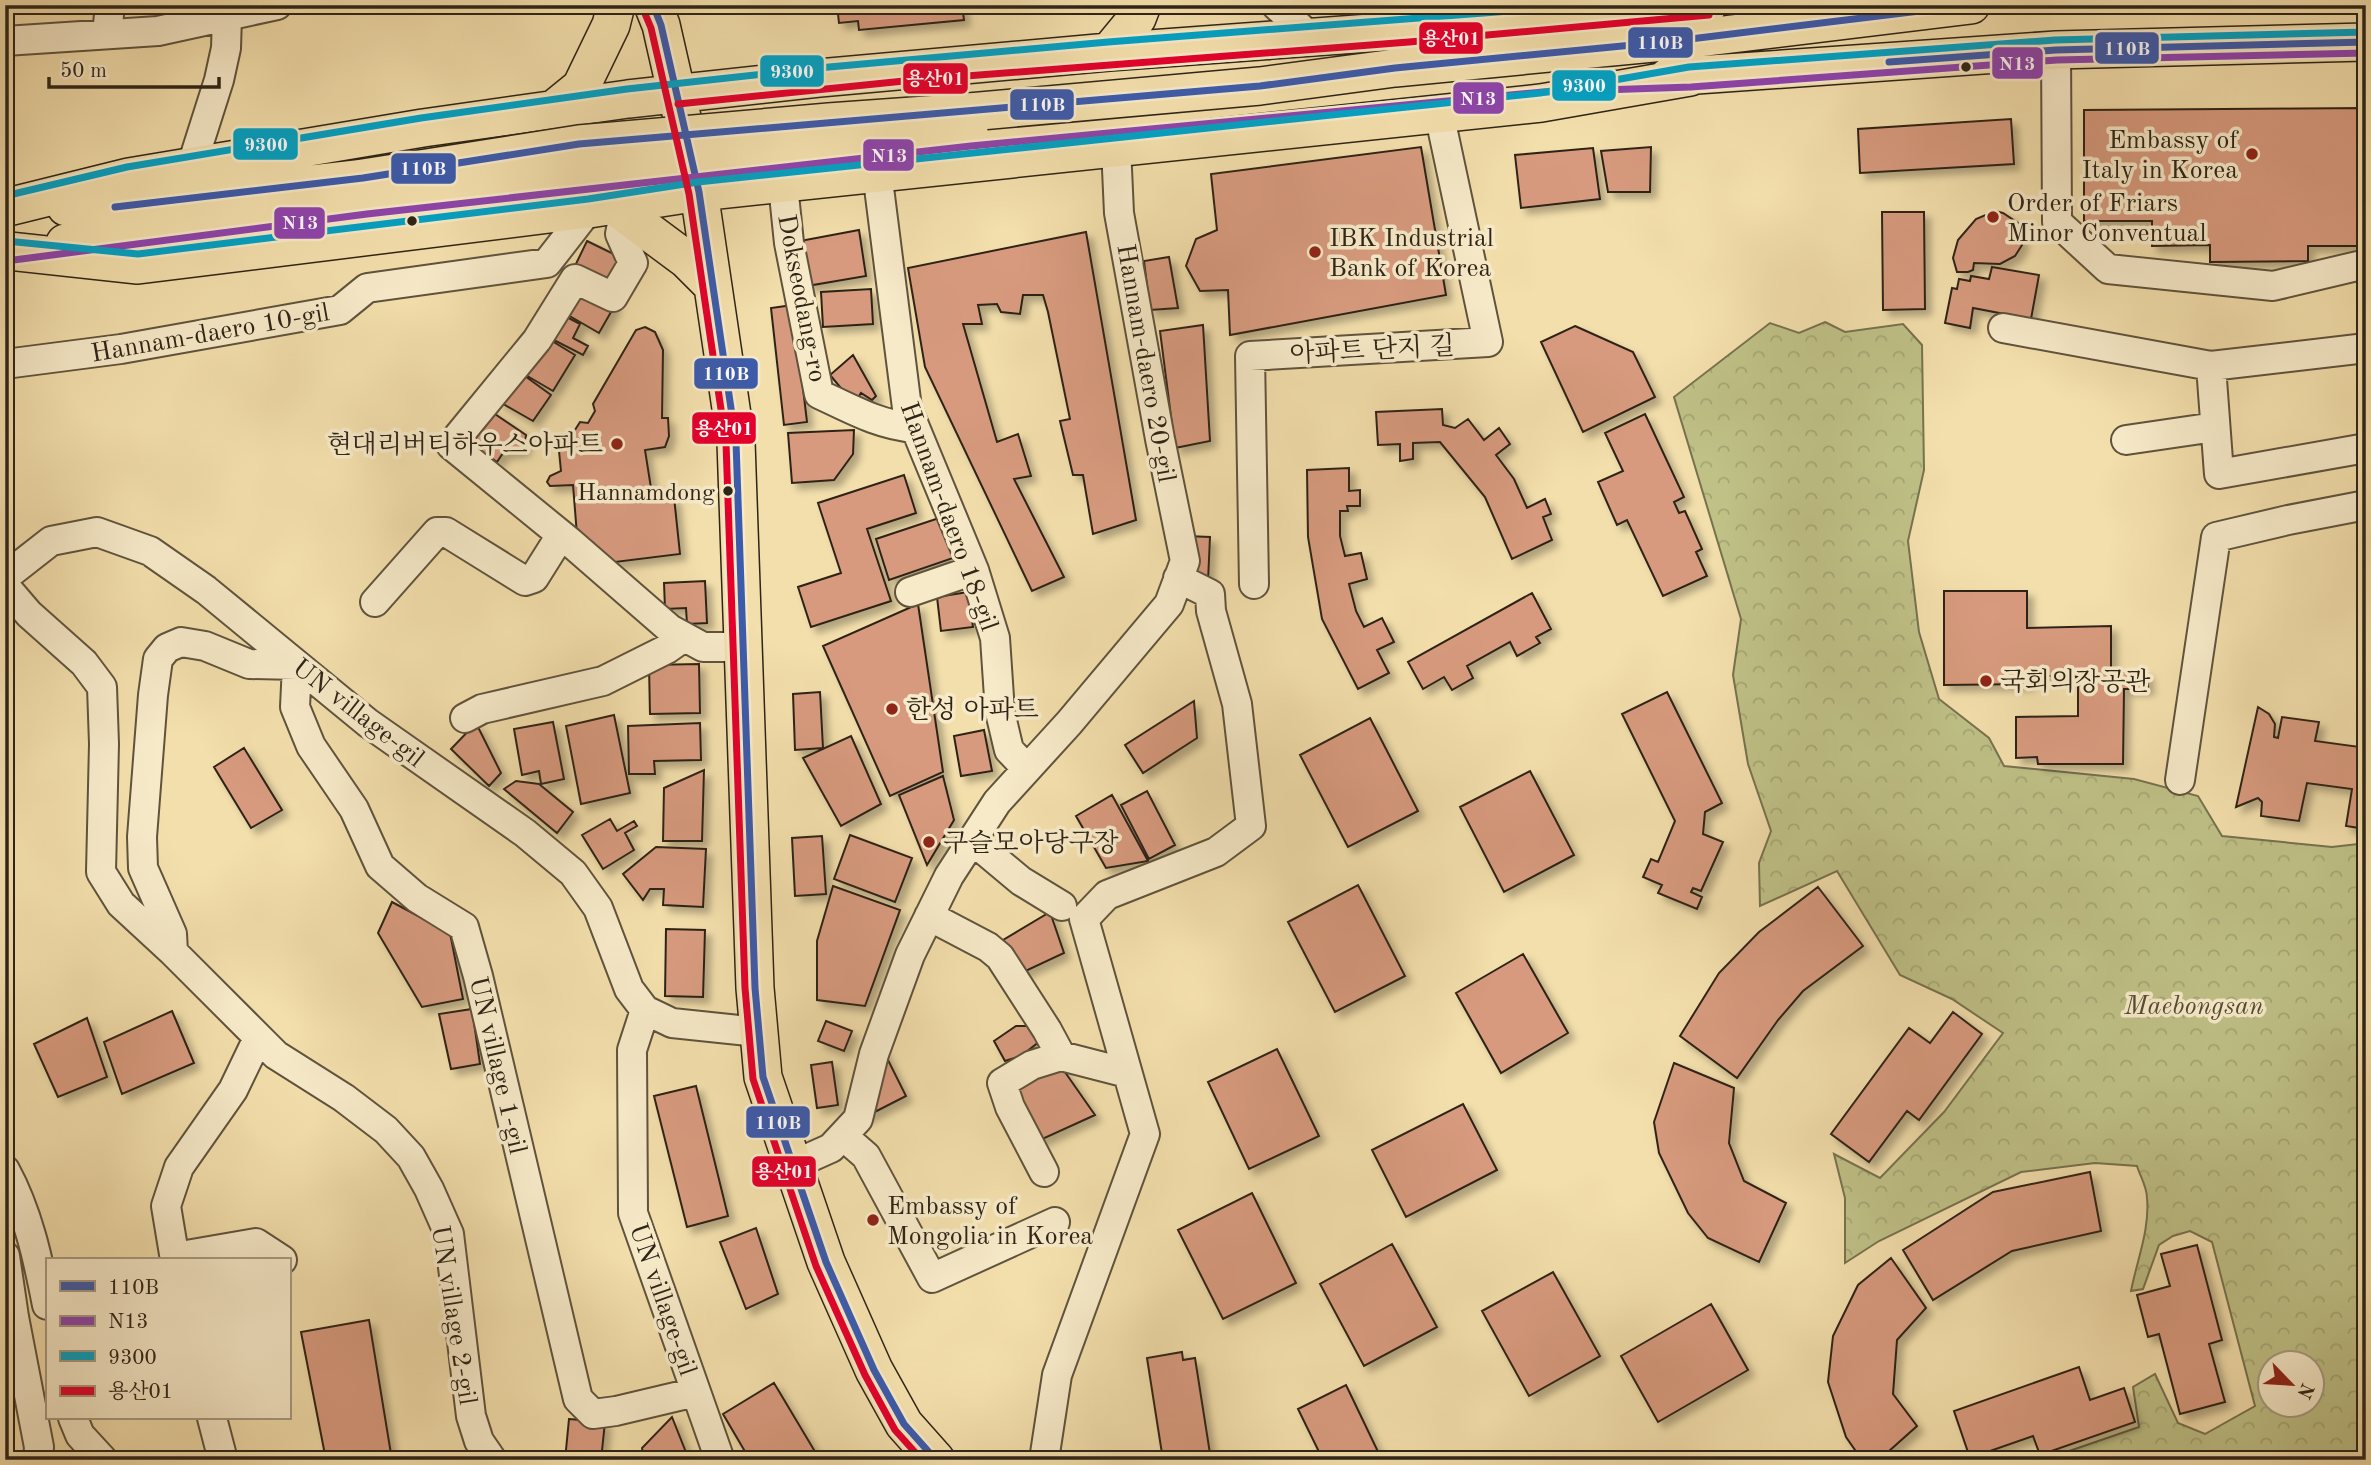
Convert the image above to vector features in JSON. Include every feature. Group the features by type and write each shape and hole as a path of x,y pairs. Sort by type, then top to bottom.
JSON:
{"main road":[{"path":"554,109 581,87 611,25 615,5"},
{"path":"1109,52 1137,18 1142,5"},
{"path":"7,207 129,177 334,142 554,109 677,94 819,78 1109,52 1708,5"},
{"path":"969,124 1395,68 1687,39 1971,5"},
{"path":"662,12 699,192 736,442 758,1032 762,1077 826,1262 874,1370 904,1424 936,1460"},
{"path":"7,251 364,191 579,144 829,121 969,124 1542,82 1690,77 2056,50 2366,42"},
{"path":"7,251 138,265 608,209 699,192 1541,103 1690,77"},
{"path":"819,78 829,179"},
{"path":"7,207 115,207 364,191"},
{"path":"608,209 687,260 712,285"}],"street":[{"path":"107,34 110,5"},
{"path":"5,41 158,31 277,5"},
{"path":"1276,5 1311,38"},
{"path":"191,168 219,80 226,48 227,16"},
{"path":"2056,50 2057,222 2108,269 2273,286 2366,264"},
{"name":"아파트 단지 길","path":"1254,584 1250,356 1488,342 1439,113"},
{"name":"Hannam-daero 20-gil","path":"793,1165 831,1148 858,1119 874,1054 910,955 949,876 997,802 1169,604 1185,561 1119,213 1116,146"},
{"name":"Hannam-daero 18-gil","path":"877,172 907,408 974,570 995,638 1000,712 1009,750 1027,769"},
{"name":"Dokseodang-ro","path":"783,185 789,243 819,394 892,426 915,428"},
{"path":"608,209 633,263 612,297 575,279 537,340 451,445 670,629 703,648 743,647"},
{"name":"Hannam-daero 10-gil","path":"5,364 121,349 340,310 367,288 547,263 608,209"},
{"path":"2003,328 2211,366 2366,348"},
{"path":"2211,366 2219,474 2366,448"},
{"path":"2126,440 2215,427"},
{"path":"2180,780 2216,537 2366,505"},
{"name":"UN village-gil","path":"5,577 51,541 97,532 150,551 206,590 368,723 525,833 573,873 598,908 629,989 645,1010 632,1050 634,1213 720,1460"},
{"path":"375,602 438,532 446,532 525,581 534,578 561,535"},
{"path":"911,592 974,570"},
{"path":"1044,1460 1058,1375 1145,1134 1084,919 1107,895 1216,852 1251,826 1237,704 1211,611 1210,594 1178,578"},
{"path":"5,586 29,614 84,663 102,687 104,744 101,872 121,904 173,952"},
{"path":"465,718 482,709 603,681 667,649 684,637"},
{"path":"173,952 172,934 143,867 142,837 153,695 159,659 167,648 181,642 205,646 249,664 297,665"},
{"name":"UN village 1-gil","path":"297,665 295,707 311,746 354,809 380,866 416,898 464,927 478,975 578,1399 593,1414 696,1392"},
{"path":"972,840 1021,881 1062,906"},
{"path":"929,916 988,947 1000,957 1061,1056"},
{"name":"UN village 2-gil","path":"173,952 276,1055 344,1098 386,1130 411,1157 449,1234 471,1416 479,1441 492,1460"},
{"path":"645,1010 672,1023 758,1032"},
{"path":"175,1258 166,1206 179,1167 233,1090 258,1038"},
{"path":"1044,1172 1010,1107 1002,1083 1032,1065 1061,1056 1127,1073"},
{"path":"843,1136 866,1156 932,1278 1055,1222"},
{"path":"5,1170 20,1198 46,1301"},
{"path":"180,1258 256,1243 279,1258"},
{"path":"5,1256 39,1447 38,1460"},
{"path":"74,1420 80,1435 103,1460"},
{"path":"213,1420 223,1460"}],"green space":[{"name":"Maebongsan","path":"1825,322 1845,332 1903,324 1922,345 1924,470 1908,541 1919,632 1939,699 1989,738 2004,766 2134,779 2198,796 2222,836 2332,847 2366,843 2366,1460 2043,1460 2139,1427 2133,1387 2155,1374 2178,1423 2205,1434 2255,1406 2212,1242 2190,1231 2173,1236 2159,1245 2143,1289 2131,1291 2145,1233 2147,1210 2146,1190 2137,1166 2095,1163 2021,1172 1879,1241 1845,1263 1845,1198 1834,1154 1880,1178 1944,1112 2003,1033 1952,999 1900,975 1837,871 1760,906 1759,863 1771,831 1748,764 1733,675 1741,619 1674,397 1770,323 1799,333"}],"building":[{"path":"837,5 962,5 964,20 859,30 858,21 839,23"},
{"path":"2366,108 2366,220 2357,220 2357,246 2308,246 2308,261 2210,262 2210,245 2152,246 2152,221 2084,221 2084,110"},
{"path":"2011,119 2014,164 1860,173 1858,129"},
{"name":"IBK Industrial Bank of Korea","path":"1421,147 1446,295 1230,335 1228,290 1200,291 1186,266 1196,239 1217,230 1211,174"},
{"path":"1651,147 1650,192 1608,192 1601,151"},
{"path":"1593,148 1600,199 1521,208 1515,155"},
{"path":"1995,211 2018,223 2022,245 2015,256 2000,264 1974,263 1973,270 1957,272 1953,258 1958,240 1976,219"},
{"path":"1882,212 1924,212 1925,309 1883,310"},
{"path":"859,230 866,276 807,286 800,241"},
{"path":"1086,232 1136,520 1093,534 1083,475 1073,475 1060,421 1070,419 1043,295 1023,295 1020,314 1001,312 997,304 978,305 982,324 963,324 997,442 1018,434 1031,476 1014,479 1064,577 1032,591 925,367 908,268"},
{"path":"587,241 626,260 612,289 573,270"},
{"path":"1169,257 1178,308 1150,310 1144,261"},
{"path":"1992,267 2039,275 2031,319 1973,308 1970,328 1945,323 1952,288 1957,289 1959,279 1970,281 1971,276 1989,279"},
{"path":"577,283 615,305 599,333 561,311"},
{"path":"871,289 873,324 823,327 821,292"},
{"path":"793,305 807,422 784,425 771,308"},
{"path":"561,314 580,324 573,338 588,346 583,355 548,337"},
{"path":"1203,325 1210,441 1175,448 1160,331"},
{"path":"1575,326 1633,352 1655,397 1583,432 1541,342"},
{"name":"현대리버티하우스아파트","path":"645,327 655,332 663,350 662,418 668,418 669,436 665,447 645,450 651,488 647,490 649,497 657,495 657,500 674,497 680,554 607,563 577,535 573,485 550,486 547,482 550,476 561,471 559,451 569,447 568,441 580,422 588,423 595,411 593,404 636,330"},
{"path":"547,338 575,355 553,391 524,374"},
{"path":"853,355 876,396 872,400 861,393 856,401 850,399 830,375"},
{"path":"518,371 551,395 533,421 498,401"},
{"path":"486,408 526,435 524,450 503,453 497,462 465,440"},
{"path":"1442,409 1443,425 1455,428 1468,419 1484,440 1499,428 1510,444 1496,455 1514,479 1527,508 1545,499 1551,514 1543,517 1552,540 1512,559 1485,497 1440,442 1413,443 1413,459 1400,461 1400,444 1378,445 1376,412"},
{"path":"1645,414 1684,497 1674,502 1679,513 1685,511 1702,549 1696,552 1707,576 1663,596 1627,520 1617,525 1598,482 1623,471 1605,433"},
{"path":"854,430 853,454 834,480 792,483 788,433"},
{"path":"1349,468 1349,491 1360,490 1360,506 1347,506 1348,511 1340,511 1340,536 1345,556 1361,553 1367,579 1349,584 1356,611 1364,627 1382,618 1394,642 1377,650 1389,673 1358,689 1322,619 1308,537 1307,470"},
{"path":"904,475 916,513 867,529 891,601 811,627 798,587 841,573 818,503"},
{"path":"942,517 956,557 889,580 876,539"},
{"path":"1186,536 1210,537 1208,581 1188,572"},
{"path":"705,581 707,623 687,624 686,608 665,609 664,583"},
{"name":"국회의장공관","path":"1944,591 2027,591 2027,628 2111,626 2111,672 2147,672 2148,689 2124,689 2123,764 2038,764 2037,757 2016,758 2016,717 2078,716 2078,677 2028,675 2029,684 1944,685"},
{"path":"968,592 973,627 941,631 937,597"},
{"path":"1532,593 1551,629 1536,637 1540,643 1517,656 1510,642 1467,666 1473,678 1452,690 1444,677 1423,689 1408,662"},
{"name":"한성 아파트","path":"918,604 943,772 890,796 823,646"},
{"path":"699,664 700,713 650,714 649,665"},
{"path":"820,692 823,748 795,750 793,694"},
{"path":"1667,692 1722,803 1705,812 1703,834 1723,842 1701,891 1693,888 1691,892 1702,897 1697,909 1658,893 1662,885 1643,877 1651,859 1658,862 1675,821 1622,714"},
{"path":"1194,701 1197,738 1143,773 1125,745"},
{"path":"2258,707 2269,714 2275,724 2274,737 2278,738 2282,717 2319,722 2315,741 2359,747 2362,730 2366,731 2366,829 2346,826 2352,789 2307,783 2299,821 2261,816 2262,802 2258,798 2236,807"},
{"path":"614,715 630,793 581,804 566,726"},
{"path":"1370,718 1418,811 1348,847 1300,755"},
{"path":"553,722 564,779 541,784 539,771 522,775 514,729"},
{"path":"476,723 501,773 489,786 451,749"},
{"path":"700,723 701,760 654,761 655,774 629,774 628,726"},
{"path":"984,730 992,771 961,776 954,736"},
{"path":"851,736 881,804 841,826 803,758"},
{"path":"244,748 282,810 251,828 214,767"},
{"path":"704,770 702,841 663,841 664,788"},
{"path":"1530,771 1574,855 1504,892 1460,807"},
{"name":"구슬모아당구장","path":"943,776 954,820 927,865 899,795"},
{"path":"516,781 539,784 573,812 557,833 504,789"},
{"path":"1147,791 1175,845 1149,859 1121,805"},
{"path":"1112,795 1148,861 1106,868 1076,816"},
{"path":"610,819 617,831 634,821 637,826 625,833 634,850 603,869 582,835"},
{"path":"850,835 912,858 895,902 834,879"},
{"path":"822,836 826,894 795,896 792,838"},
{"path":"656,847 706,849 703,907 663,905 664,889 650,889 643,900 623,874"},
{"path":"1358,885 1405,976 1335,1012 1288,922"},
{"path":"833,886 900,910 865,1006 817,1000 817,941"},
{"path":"1818,887 1863,946 1803,991 1778,1020 1737,1078 1680,1036 1719,973 1759,932"},
{"path":"392,902 450,933 463,999 422,1007 378,933"},
{"path":"1050,912 1064,953 1017,975 998,943"},
{"path":"666,929 705,930 703,997 665,996"},
{"path":"1523,954 1568,1033 1501,1073 1456,993"},
{"path":"472,1009 480,1064 451,1069 439,1014"},
{"path":"172,1011 194,1063 122,1094 104,1042"},
{"path":"1953,1012 1982,1034 1919,1120 1907,1111 1869,1162 1831,1134 1909,1028 1930,1043"},
{"path":"87,1018 107,1077 58,1097 34,1044"},
{"path":"826,1021 852,1031 844,1051 818,1041"},
{"path":"1016,1026 1028,1026 1040,1041 1021,1056 1005,1061 994,1041"},
{"path":"881,1046 906,1096 863,1118"},
{"path":"1277,1049 1319,1136 1249,1169 1208,1082"},
{"path":"832,1062 838,1105 817,1108 811,1065"},
{"path":"1674,1063 1734,1088 1729,1143 1744,1181 1786,1203 1759,1262 1708,1238 1688,1213 1659,1153 1654,1122"},
{"path":"1060,1065 1095,1115 1038,1141 1013,1085"},
{"path":"696,1086 728,1216 687,1227 654,1096"},
{"path":"1463,1104 1497,1170 1406,1217 1372,1150"},
{"path":"2090,1172 2101,1231 2012,1251 1933,1300 1903,1250 1993,1192"},
{"path":"1252,1193 1296,1283 1223,1319 1178,1230"},
{"path":"756,1228 778,1294 746,1309 720,1242"},
{"path":"1392,1244 1437,1327 1364,1366 1320,1284"},
{"path":"2197,1245 2222,1340 2209,1344 2225,1402 2180,1414 2159,1334 2148,1337 2137,1295 2170,1286 2161,1254"},
{"path":"1891,1258 1926,1308 1897,1340 1893,1394 1917,1426 1879,1460 1862,1460 1846,1437 1828,1382 1833,1336 1858,1285"},
{"path":"1553,1272 1600,1356 1529,1396 1482,1311"},
{"path":"1711,1304 1748,1370 1658,1422 1621,1356"},
{"path":"369,1320 392,1460 326,1460 301,1332"},
{"path":"1182,1352 1183,1360 1195,1358 1211,1460 1163,1460 1147,1358"},
{"path":"2079,1367 2090,1400 2124,1388 2135,1422 2040,1455 2033,1436 1970,1458 1954,1411"},
{"path":"774,1383 820,1460 750,1460 723,1414"},
{"path":"1346,1385 1382,1460 1323,1460 1298,1409"},
{"path":"672,1417 689,1460 644,1460 642,1448"},
{"path":"569,1419 605,1422 601,1460 565,1460"}],"transit line":[{"name":"110B","path":"653,5 661,25 699,192 736,442 755,988 763,1077 826,1262 874,1370 904,1424 936,1460"},
{"name":"9300","path":"5,196 127,167 421,118 627,89 818,68 1108,42 1587,5"},
{"name":"110B","path":"115,207 363,178 579,144 1260,86 1395,68 1674,41 1969,5"},
{"name":"용산01","path":"643,9 651,28 689,194 726,443 745,988 753,1079 816,1266 865,1375 895,1430 922,1460"},
{"name":"용산01","path":"678,104 914,80 1409,42 1709,15"},
{"name":"9300","path":"6,241 138,254 588,199 698,182 1540,93 1689,67 2055,40 2366,32"},
{"name":"110B","path":"1889,62 2056,50 2366,42"},
{"name":"N13","path":"6,261 367,214 971,146 1543,92 1691,87 2057,60 2366,53"}],"place":[{"name":"Embassy of Italy in Korea","path":"2252,154"},
{"name":"Order of Friars Minor Conventual","path":"1993,217"},
{"name":"IBK Industrial Bank of Korea","path":"1315,252"},
{"name":"현대리버티하우스아파트","path":"617,444"},
{"name":"Hannamdong","path":"728,491"},
{"name":"국회의장공관","path":"1986,681"},
{"name":"한성 아파트","path":"892,709"},
{"name":"구슬모아당구장","path":"929,842"},
{"name":"Embassy of Mongolia in Korea","path":"873,1220"}]}
